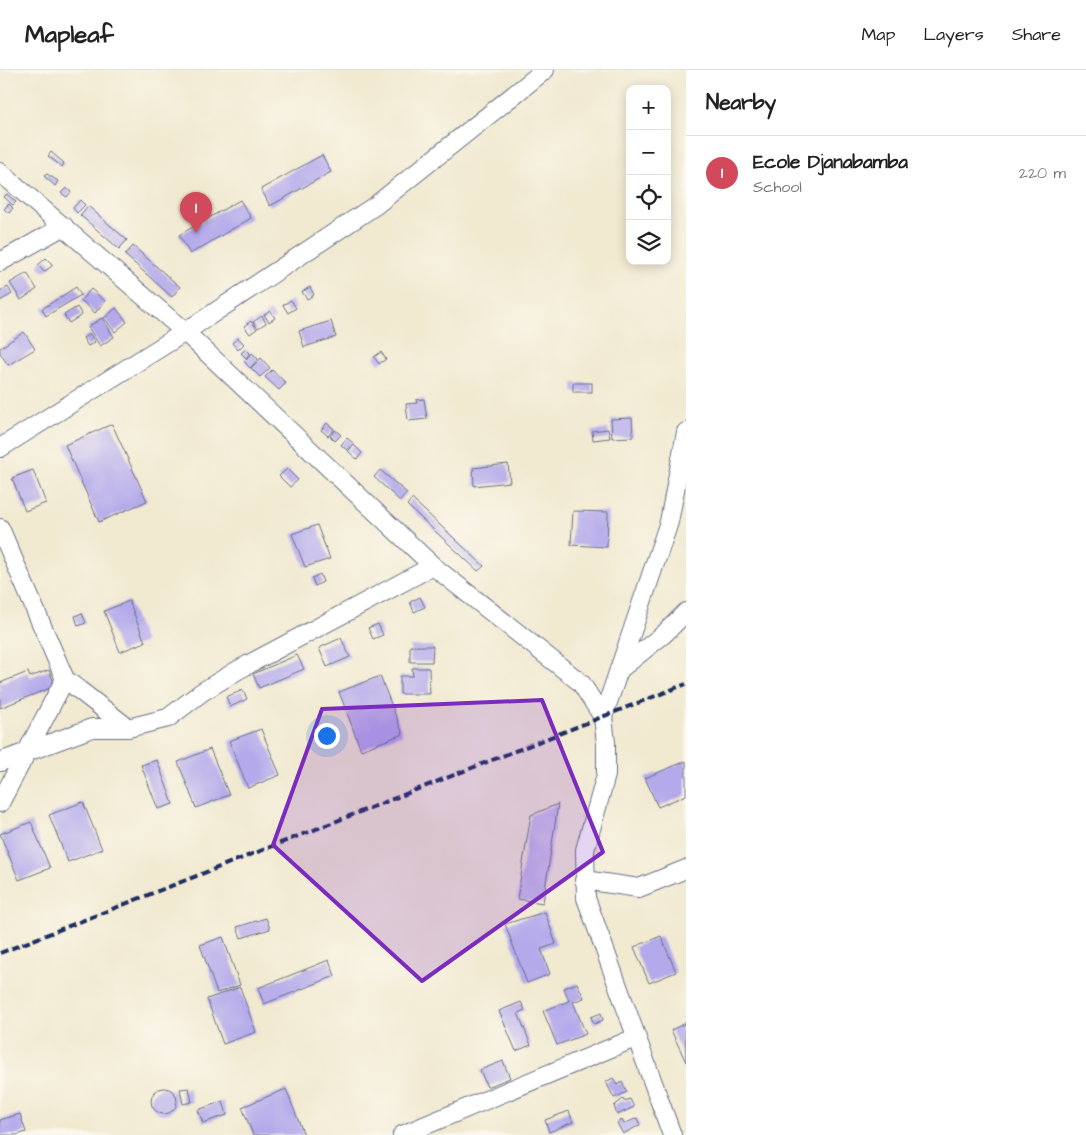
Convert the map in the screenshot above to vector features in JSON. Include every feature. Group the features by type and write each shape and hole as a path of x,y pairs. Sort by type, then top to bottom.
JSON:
{"street":[{"path":"0,448 185,332 376,205 545,70"},
{"path":"0,172 185,332 432,566 580,683 603,716"},
{"path":"0,262 64,226"},
{"path":"672,1135 635,1038 586,898 584,880 585,850 606,774 606,743 603,716 669,522 686,432"},
{"path":"0,528 65,679 128,728"},
{"path":"0,762 92,728 128,728 168,718 202,692 238,670 432,566"},
{"path":"618,671 664,634 686,612"},
{"path":"0,803 29,751 65,679"},
{"path":"584,880 640,888 685,872"},
{"path":"402,1135 635,1038"}],"highlighted area":[{"path":"542,700 603,852 422,981 273,845 322,709"}],"building":[{"path":"51,152 64,163 62,167 48,156"},
{"path":"322,155 331,172 270,206 261,189"},
{"path":"47,174 58,181 55,186 44,176"},
{"path":"66,188 71,192 67,197 61,193"},
{"path":"7,194 16,202 13,205 4,197"},
{"path":"80,200 85,205 77,213 73,208"},
{"path":"240,200 251,218 190,254 179,235"},
{"path":"9,204 13,208 9,213 4,209"},
{"path":"88,206 127,240 119,249 80,215"},
{"path":"133,246 180,287 172,297 125,255"},
{"path":"46,258 53,265 44,272 38,265"},
{"path":"27,273 37,289 21,300 10,283"},
{"path":"8,287 12,294 0,301 0,291"},
{"path":"76,287 81,295 46,316 42,309"},
{"path":"310,287 314,295 307,299 302,292"},
{"path":"91,289 105,301 95,313 81,300"},
{"path":"291,300 296,308 288,313 283,305"},
{"path":"77,307 82,315 69,323 64,315"},
{"path":"116,308 127,322 115,332 104,318"},
{"path":"270,311 275,318 269,322 264,315"},
{"path":"262,316 266,323 258,328 253,322"},
{"path":"102,318 114,337 100,346 88,327"},
{"path":"251,321 257,329 250,334 244,326"},
{"path":"331,321 336,337 304,347 299,331"},
{"path":"24,332 35,349 8,365 0,353 0,348"},
{"path":"90,334 95,342 88,346 83,338"},
{"path":"238,338 244,344 238,350 232,343"},
{"path":"246,349 250,353 246,358 241,353"},
{"path":"381,352 386,359 379,364 374,357"},
{"path":"252,353 258,359 250,368 244,361"},
{"path":"261,358 270,368 260,377 251,368"},
{"path":"272,370 286,383 279,390 265,377"},
{"path":"573,383 592,383 592,392 573,392"},
{"path":"424,399 427,419 408,421 406,404 417,403 416,400"},
{"path":"632,418 633,437 612,438 611,419"},
{"path":"327,423 334,429 328,436 321,430"},
{"path":"112,424 147,501 99,522 65,445"},
{"path":"608,429 610,438 593,440 592,431"},
{"path":"335,430 341,435 335,441 330,436"},
{"path":"347,438 353,443 347,450 341,445"},
{"path":"354,445 362,453 357,459 348,451"},
{"path":"508,464 510,482 474,486 473,468"},
{"path":"287,469 298,480 290,487 279,476"},
{"path":"33,470 46,503 25,511 12,478"},
{"path":"380,470 407,493 400,501 374,477"},
{"path":"412,499 484,566 478,571 407,505"},
{"path":"573,511 608,512 607,547 571,545"},
{"path":"317,525 330,559 305,567 292,534"},
{"path":"320,574 323,582 315,586 312,578"},
{"path":"420,597 425,607 414,612 410,602"},
{"path":"129,601 145,642 120,652 104,611"},
{"path":"82,613 86,623 78,626 75,616"},
{"path":"378,624 383,635 373,639 368,628"},
{"path":"341,638 350,657 327,667 319,648"},
{"path":"410,646 433,646 432,662 410,662"},
{"path":"297,655 304,669 259,688 253,674"},
{"path":"412,668 429,668 430,694 400,694 400,676 413,676"},
{"path":"49,670 55,686 0,708 0,683 28,672 30,677"},
{"path":"380,676 403,734 361,750 339,692"},
{"path":"243,690 247,699 230,707 226,697"},
{"path":"261,729 280,775 248,788 229,741"},
{"path":"210,749 229,795 196,808 178,762"},
{"path":"157,760 173,804 158,809 141,765"},
{"path":"686,761 686,795 658,807 645,778"},
{"path":"83,802 102,849 68,862 49,815"},
{"path":"558,804 543,903 517,899 531,815"},
{"path":"31,822 50,868 19,880 0,834"},
{"path":"545,912 556,944 541,949 550,974 527,983 505,924"},
{"path":"266,918 270,929 241,938 237,927"},
{"path":"661,936 676,972 649,983 634,947"},
{"path":"223,937 240,985 217,993 200,945"},
{"path":"329,960 335,976 264,1004 258,988"},
{"path":"577,983 584,998 573,1002 586,1034 557,1045 543,1011 569,1001 564,988"},
{"path":"240,987 256,1032 223,1044 207,999"},
{"path":"521,1002 525,1010 518,1013 531,1045 516,1051 499,1011"},
{"path":"601,1013 603,1020 594,1024 591,1017"},
{"path":"686,1023 686,1062 671,1030"},
{"path":"503,1061 510,1078 487,1087 480,1070"},
{"path":"613,1078 617,1085 622,1082 627,1092 614,1098 606,1082"},
{"path":"164,1088 173,1092 177,1101 173,1110 164,1114 155,1110 151,1101 155,1092"},
{"path":"189,1088 192,1102 183,1104 180,1089"},
{"path":"286,1089 304,1135 253,1135 242,1107"},
{"path":"623,1099 624,1101 630,1099 634,1107 617,1115 614,1106"},
{"path":"223,1101 227,1115 203,1123 198,1110"},
{"path":"569,1111 573,1122 549,1132 545,1120"},
{"path":"20,1114 26,1132 17,1135 0,1135 0,1120"},
{"path":"637,1118 640,1125 623,1134 617,1123 622,1120 624,1124"}],"railway":[{"path":"0,953 686,684"}],"place":[{"name":"Ecole Djanabamba","path":"196,233"}]}
